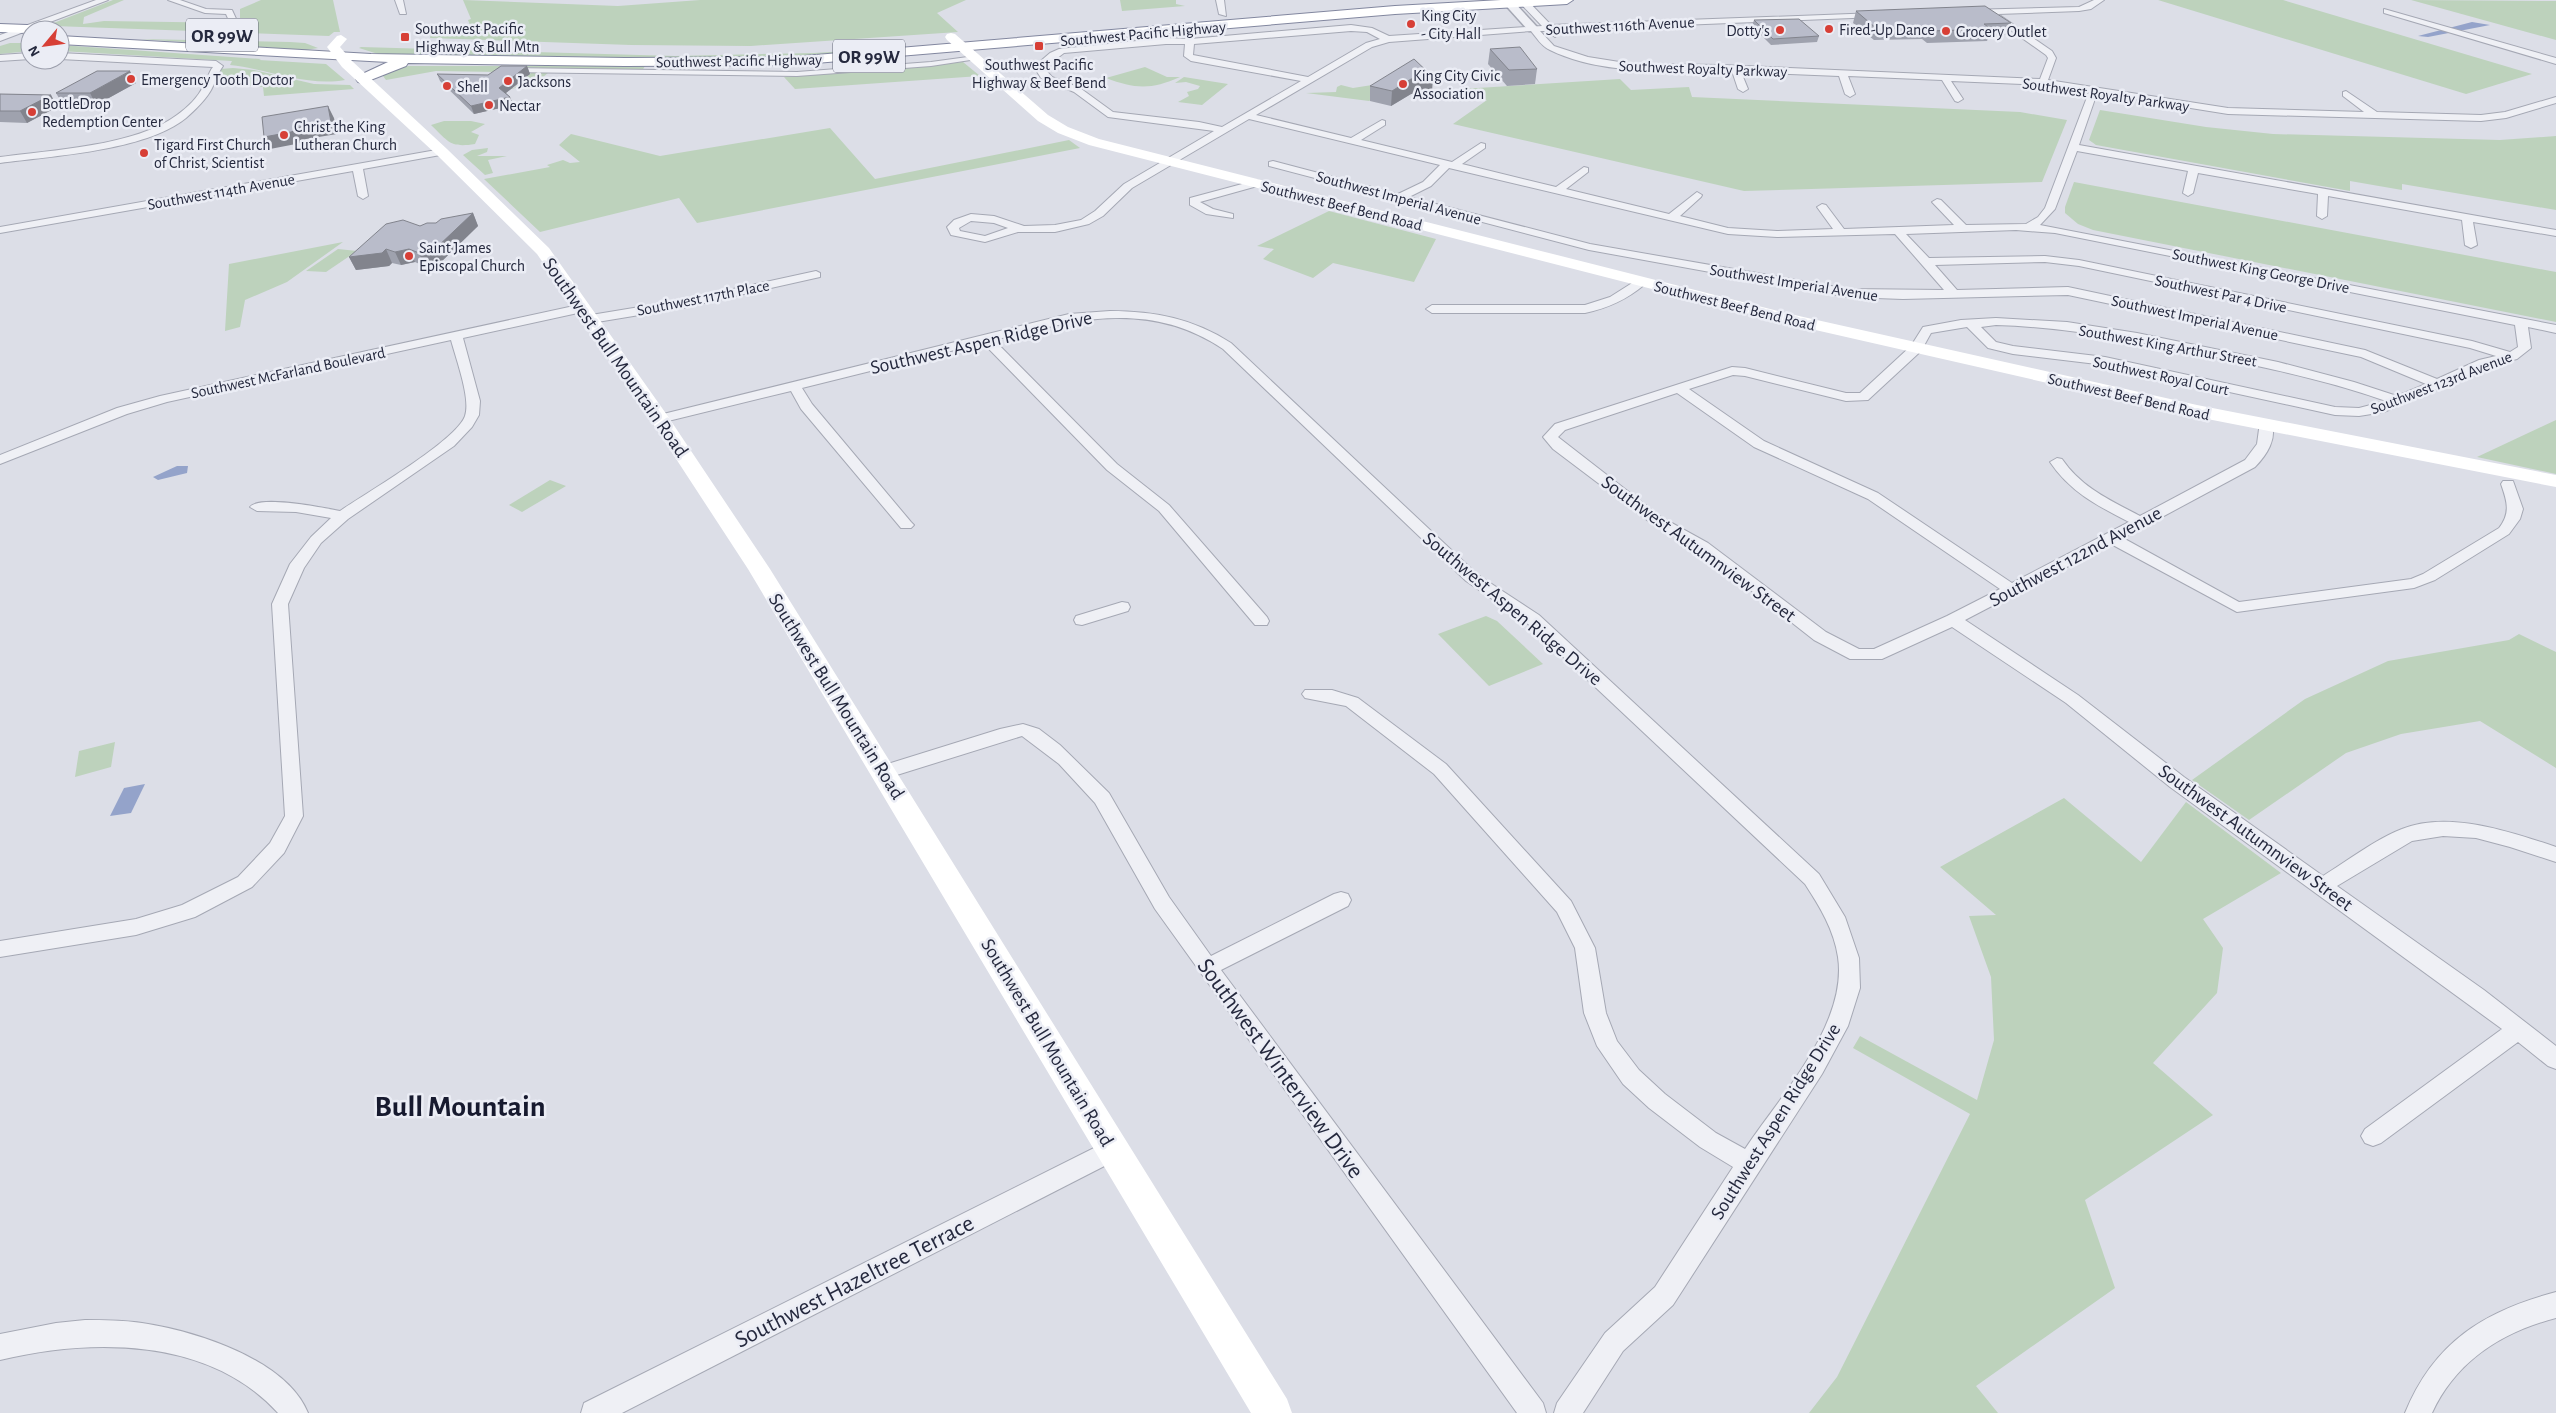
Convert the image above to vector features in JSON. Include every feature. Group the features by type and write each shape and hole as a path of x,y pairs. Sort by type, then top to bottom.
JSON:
{"highway":[{"name":"Southwest Pacific Highway","path":"630,48 789,48 951,37 1381,0"},
{"name":"Southwest Pacific Highway","path":"70,41 341,57 742,62 817,59 964,48 1395,10 1515,1 1567,0"},
{"name":"OR 99W","path":"70,30 211,35"},
{"path":"1,35 20,34"},
{"path":"324,38 346,39"},
{"path":"363,79 384,68 420,59"}],"main road":[{"name":"Southwest Beef Bend Road","path":"951,37 1052,124 1094,142 1760,313 2265,425 2556,482"},
{"path":"341,57 333,47 346,39"},
{"name":"Southwest Bull Mountain Road","path":"341,57 442,152 542,251 660,419 759,569 884,772 1114,1149 1272,1413"}],"street":[{"path":"59,20 104,0"},
{"path":"172,0 205,12 229,12 235,31"},
{"path":"399,0 403,12"},
{"path":"1220,0 1223,14"},
{"path":"1958,13 2079,9 2088,7 2100,0"},
{"path":"1515,1 1568,46 1567,51"},
{"name":"Southwest Royalty Parkway","path":"1515,1 1533,29 1551,48 1567,51 1587,59 1632,68 1736,68 2043,82 2166,98 2252,113 2481,118 2506,116 2556,100"},
{"path":"2387,11 2556,61"},
{"path":"1989,12 2050,54 2051,61 2043,82"},
{"name":"Southwest 116th Avenue","path":"1017,229 1058,228 1093,219 1104,211 1128,186 1368,45 1388,39 1533,29 1887,15"},
{"path":"1222,130 1199,125 1112,114 1101,109 1071,87 1055,82 1039,69 1040,66 1053,55 1068,50 1166,41 1190,42 1351,28 1369,30 1388,39"},
{"path":"1190,42 1188,56 1194,59 1242,66 1309,80"},
{"path":"0,58 20,57"},
{"path":"0,160 109,142 163,128 187,111 206,90 211,73 219,66 216,64 70,57"},
{"path":"506,70 797,74 961,61 975,58"},
{"path":"1736,68 1743,89"},
{"path":"1842,73 1850,94"},
{"path":"1945,78 1958,99"},
{"path":"2030,227 2039,221 2050,209 2094,90"},
{"path":"2346,94 2376,116"},
{"path":"2540,105 2556,110"},
{"name":"Southwest King George Drive","path":"1248,116 1671,218 1748,233 2030,227 2090,236 2556,329"},
{"path":"1353,141 1382,123"},
{"path":"1400,197 1423,187 1450,165 1481,146"},
{"path":"2072,147 2556,233"},
{"name":"Southwest 114th Avenue","path":"0,230 442,152"},
{"name":"Southwest Imperial Avenue","path":"1273,164 1589,247 1655,260 1848,294 1882,296 2034,290 2068,291 2365,354 2436,383"},
{"path":"358,168 363,196"},
{"path":"2188,193 2194,169"},
{"path":"1558,190 1584,170"},
{"path":"1229,216 1200,208 1195,205 1194,200 1257,184"},
{"path":"2322,216 2323,192"},
{"path":"1671,218 1697,195"},
{"path":"1937,202 1964,228"},
{"path":"1822,207 1842,232"},
{"path":"2050,209 2063,223 2090,236"},
{"path":"980,217 1010,224 1017,229 985,239 961,235 953,230 955,224 963,220 980,217"},
{"path":"2467,217 2471,245"},
{"path":"1898,231 1952,293"},
{"name":"Southwest Par 4 Drive","path":"1926,262 2044,259 2079,263 2472,345 2512,356"},
{"name":"Southwest 117th Place","path":"587,314 682,304 816,275"},
{"path":"1432,309 1585,309 1608,305 1626,295 1640,282"},
{"name":"Southwest McFarland Boulevard","path":"0,460 122,411 160,400 456,336 587,314"},
{"name":"Southwest Aspen Ridge Drive","path":"660,419 1069,318 1117,314 1178,322 1218,339 1472,578 1533,620 1812,879 1830,905 1841,927 1847,946 1849,967 1846,1007 1816,1060 1664,1296 1614,1342 1568,1413"},
{"name":"Southwest 123rd Avenue","path":"2359,412 2379,409 2484,363 2512,356 2525,348 2521,322"},
{"name":"Southwest King Arthur Street","path":"1916,348 1927,330 1971,324 2022,323 2122,334 2282,367 2359,386 2396,400"},
{"name":"Southwest Royal Court","path":"1971,324 1992,345 2013,350 2105,361 2316,409 2359,412"},
{"path":"0,949 136,927 188,911 244,882 277,848 294,816 280,604 296,567 316,540 343,516 449,443 466,427 472,415 473,401 456,336"},
{"path":"985,338 1112,467 1164,508 1261,621"},
{"path":"1679,388 1738,370 1846,397 1863,398 1916,348"},
{"path":"794,385 806,406 906,525"},
{"path":"1679,388 1769,449 1800,464 1851,484 1873,496 2012,589"},
{"name":"Southwest Autumnview Street","path":"1679,388 1560,427 1550,436 1558,446 1656,520 1696,542 1820,636 1856,655"},
{"name":"Southwest 122nd Avenue","path":"1856,655 1876,655 1953,620 2112,538 2255,460 2264,448 2266,438 2265,425"},
{"path":"2057,462 2063,473 2078,487 2140,522"},
{"path":"2112,538 2237,607 2382,588 2414,583 2429,577 2504,531 2513,522 2517,512 2508,484"},
{"path":"257,507 296,508 343,516"},
{"path":"1082,620 1122,607"},
{"name":"Southwest Autumnview Street","path":"1953,620 2072,699 2177,782 2323,884 2556,1059"},
{"path":"1310,694 1332,696 1352,702 1440,769 1568,913 1585,948 1595,1013 1608,1046 1631,1077 1657,1101 1708,1140 1748,1164"},
{"name":"Southwest Winterview Drive","path":"884,772 1006,733 1025,730 1064,760 1102,798 1162,902 1207,967 1300,1091 1533,1413"},
{"path":"2323,884 2408,834 2443,829 2476,831 2513,840 2556,855"},
{"path":"1207,967 1340,900"},
{"path":"2373,1136 2518,1030"},
{"name":"Southwest Hazeltree Terrace","path":"594,1413 1114,1149"},
{"path":"2418,1413 2433,1383 2462,1348 2488,1330 2530,1310 2556,1305"},
{"path":"0,1347 70,1333 126,1332 173,1341 197,1347 254,1372 286,1400 295,1413"}],"green space":[{"path":"113,0 124,0 84,17 83,24 104,21 240,23 240,9 261,0 333,0 340,32 334,32 329,36 70,27 70,20 61,20"},
{"path":"463,0 618,6 700,0 966,0 937,13 958,32 751,46 631,45 430,38 432,30 455,30 455,32 472,30 468,20 471,19"},
{"path":"1120,0 1176,0 1176,4 1185,6 1122,11"},
{"path":"2158,0 2283,0 2532,74 2466,94"},
{"path":"2411,0 2556,1 2556,40"},
{"path":"138,39 290,42 305,43 318,48 306,50"},
{"path":"20,43 20,52 0,54 0,46"},
{"path":"70,46 326,64 345,80 331,82 302,79 230,65 232,61 70,52"},
{"path":"908,47 909,49 823,55 690,58 378,54 359,48 675,56 814,53"},
{"path":"963,62 980,76 795,89 784,77"},
{"path":"408,66 645,66 642,71 511,67 498,72 436,71 386,80 383,76 388,71"},
{"path":"1145,67 1167,77 1180,77 1151,86 1135,86 1106,78"},
{"path":"220,69 254,70 314,84 350,85 354,89 264,96 263,87 216,83"},
{"path":"532,72 549,72 536,83 461,101 498,88 514,88"},
{"path":"1184,77 1228,84 1202,105 1178,102 1189,96 1187,92 1198,89 1200,86 1186,82 1175,83"},
{"path":"1620,79 1631,90 1689,87 1692,97 2020,112 2067,120 2042,182 1744,191 1453,124 1487,100 1445,90"},
{"path":"1341,85 1353,88 1372,85 1380,95 1369,101 1306,93 1336,92 1337,87"},
{"path":"2100,110 2206,127 2273,134 2500,140 2556,136 2556,210 2402,184 2402,190 2350,181 2350,191 2096,145 2089,140"},
{"path":"444,121 471,121 485,124 471,132 479,135 475,144 460,145 446,140 431,125"},
{"path":"830,128 875,179 1069,140 1080,148 697,223 679,198 540,232 484,179 550,167 547,165 563,160 570,163 580,162 559,145 571,134 660,156"},
{"path":"488,148 487,152 477,156 507,156 488,160 493,173 485,175 463,155 472,150"},
{"path":"2074,182 2556,272 2556,322 2093,230 2078,224 2065,213 2065,207"},
{"path":"1329,211 1436,239 1414,282 1333,263 1313,278 1263,259 1274,249 1257,246"},
{"path":"343,242 287,282 245,300 240,327 225,331 229,264"},
{"path":"338,249 357,251 326,272 306,271"},
{"path":"2556,420 2556,474 2477,457"},
{"path":"550,480 566,486 522,512 509,505"},
{"path":"1486,616 1497,621 1543,664 1489,686 1438,634"},
{"path":"2519,634 2556,652 2556,768 2480,721 2401,734 2346,753 2249,820 2192,780 2305,699 2388,661 2509,640"},
{"path":"115,742 111,767 75,777 79,751"},
{"path":"2064,798 2141,862 2186,802 2281,873 2203,919 2223,948 2217,993 2153,1063 2213,1115 2085,1200 2115,1288 1976,1386 1998,1413 1809,1413 1837,1377 1970,1114 1853,1048 1860,1036 1977,1100 1994,1040 1991,977 1969,916 1996,915 1940,867"}],"water":[{"path":"2472,22 2490,25 2428,37 2418,36"},
{"path":"177,466 188,466 187,473 158,480 153,477"},
{"path":"145,784 131,813 110,816 124,788"}],"building":[{"path":"1985,6 2011,23 1984,24 1991,29 1930,31 1925,27 1877,29 1856,11"},
{"path":"1799,19 1819,36 1773,39 1754,20"},
{"path":"1520,47 1537,69 1509,70 1490,49"},
{"path":"1414,59 1433,77 1411,79 1392,91 1370,86"},
{"path":"501,66 527,66 499,88 510,97 471,106 437,74 488,75"},
{"path":"97,71 130,71 90,93 56,93"},
{"path":"0,94 51,95 20,111 0,111"},
{"path":"328,106 331,122 294,128 294,131 291,132 264,137 262,117"},
{"path":"473,213 435,249 419,253 409,249 395,252 386,249 382,253 349,257 386,224 403,220 420,226 427,223 436,223 441,219"}],"place":[{"name":"King City - City Hall","path":"1411,24"},
{"name":"Fired-Up Dance","path":"1829,29"},
{"name":"Dotty's","path":"1780,30"},
{"name":"Grocery Outlet","path":"1946,31"},
{"name":"Southwest Pacific Highway & Bull Mtn","path":"405,37"},
{"name":"Southwest Pacific Highway & Beef Bend","path":"1039,46"},
{"name":"Emergency Tooth Doctor","path":"131,79"},
{"name":"Jacksons","path":"508,81"},
{"name":"King City Civic Association","path":"1403,84"},
{"name":"Shell","path":"447,86"},
{"name":"Nectar","path":"489,105"},
{"name":"BottleDrop Redemption Center","path":"32,112"},
{"name":"Christ the King Lutheran Church","path":"284,135"},
{"name":"Tigard First Church of Christ, Scientist","path":"144,153"},
{"name":"Saint James Episcopal Church","path":"409,256"}],"district":[{"name":"Bull Mountain","path":"460,1106"}]}
